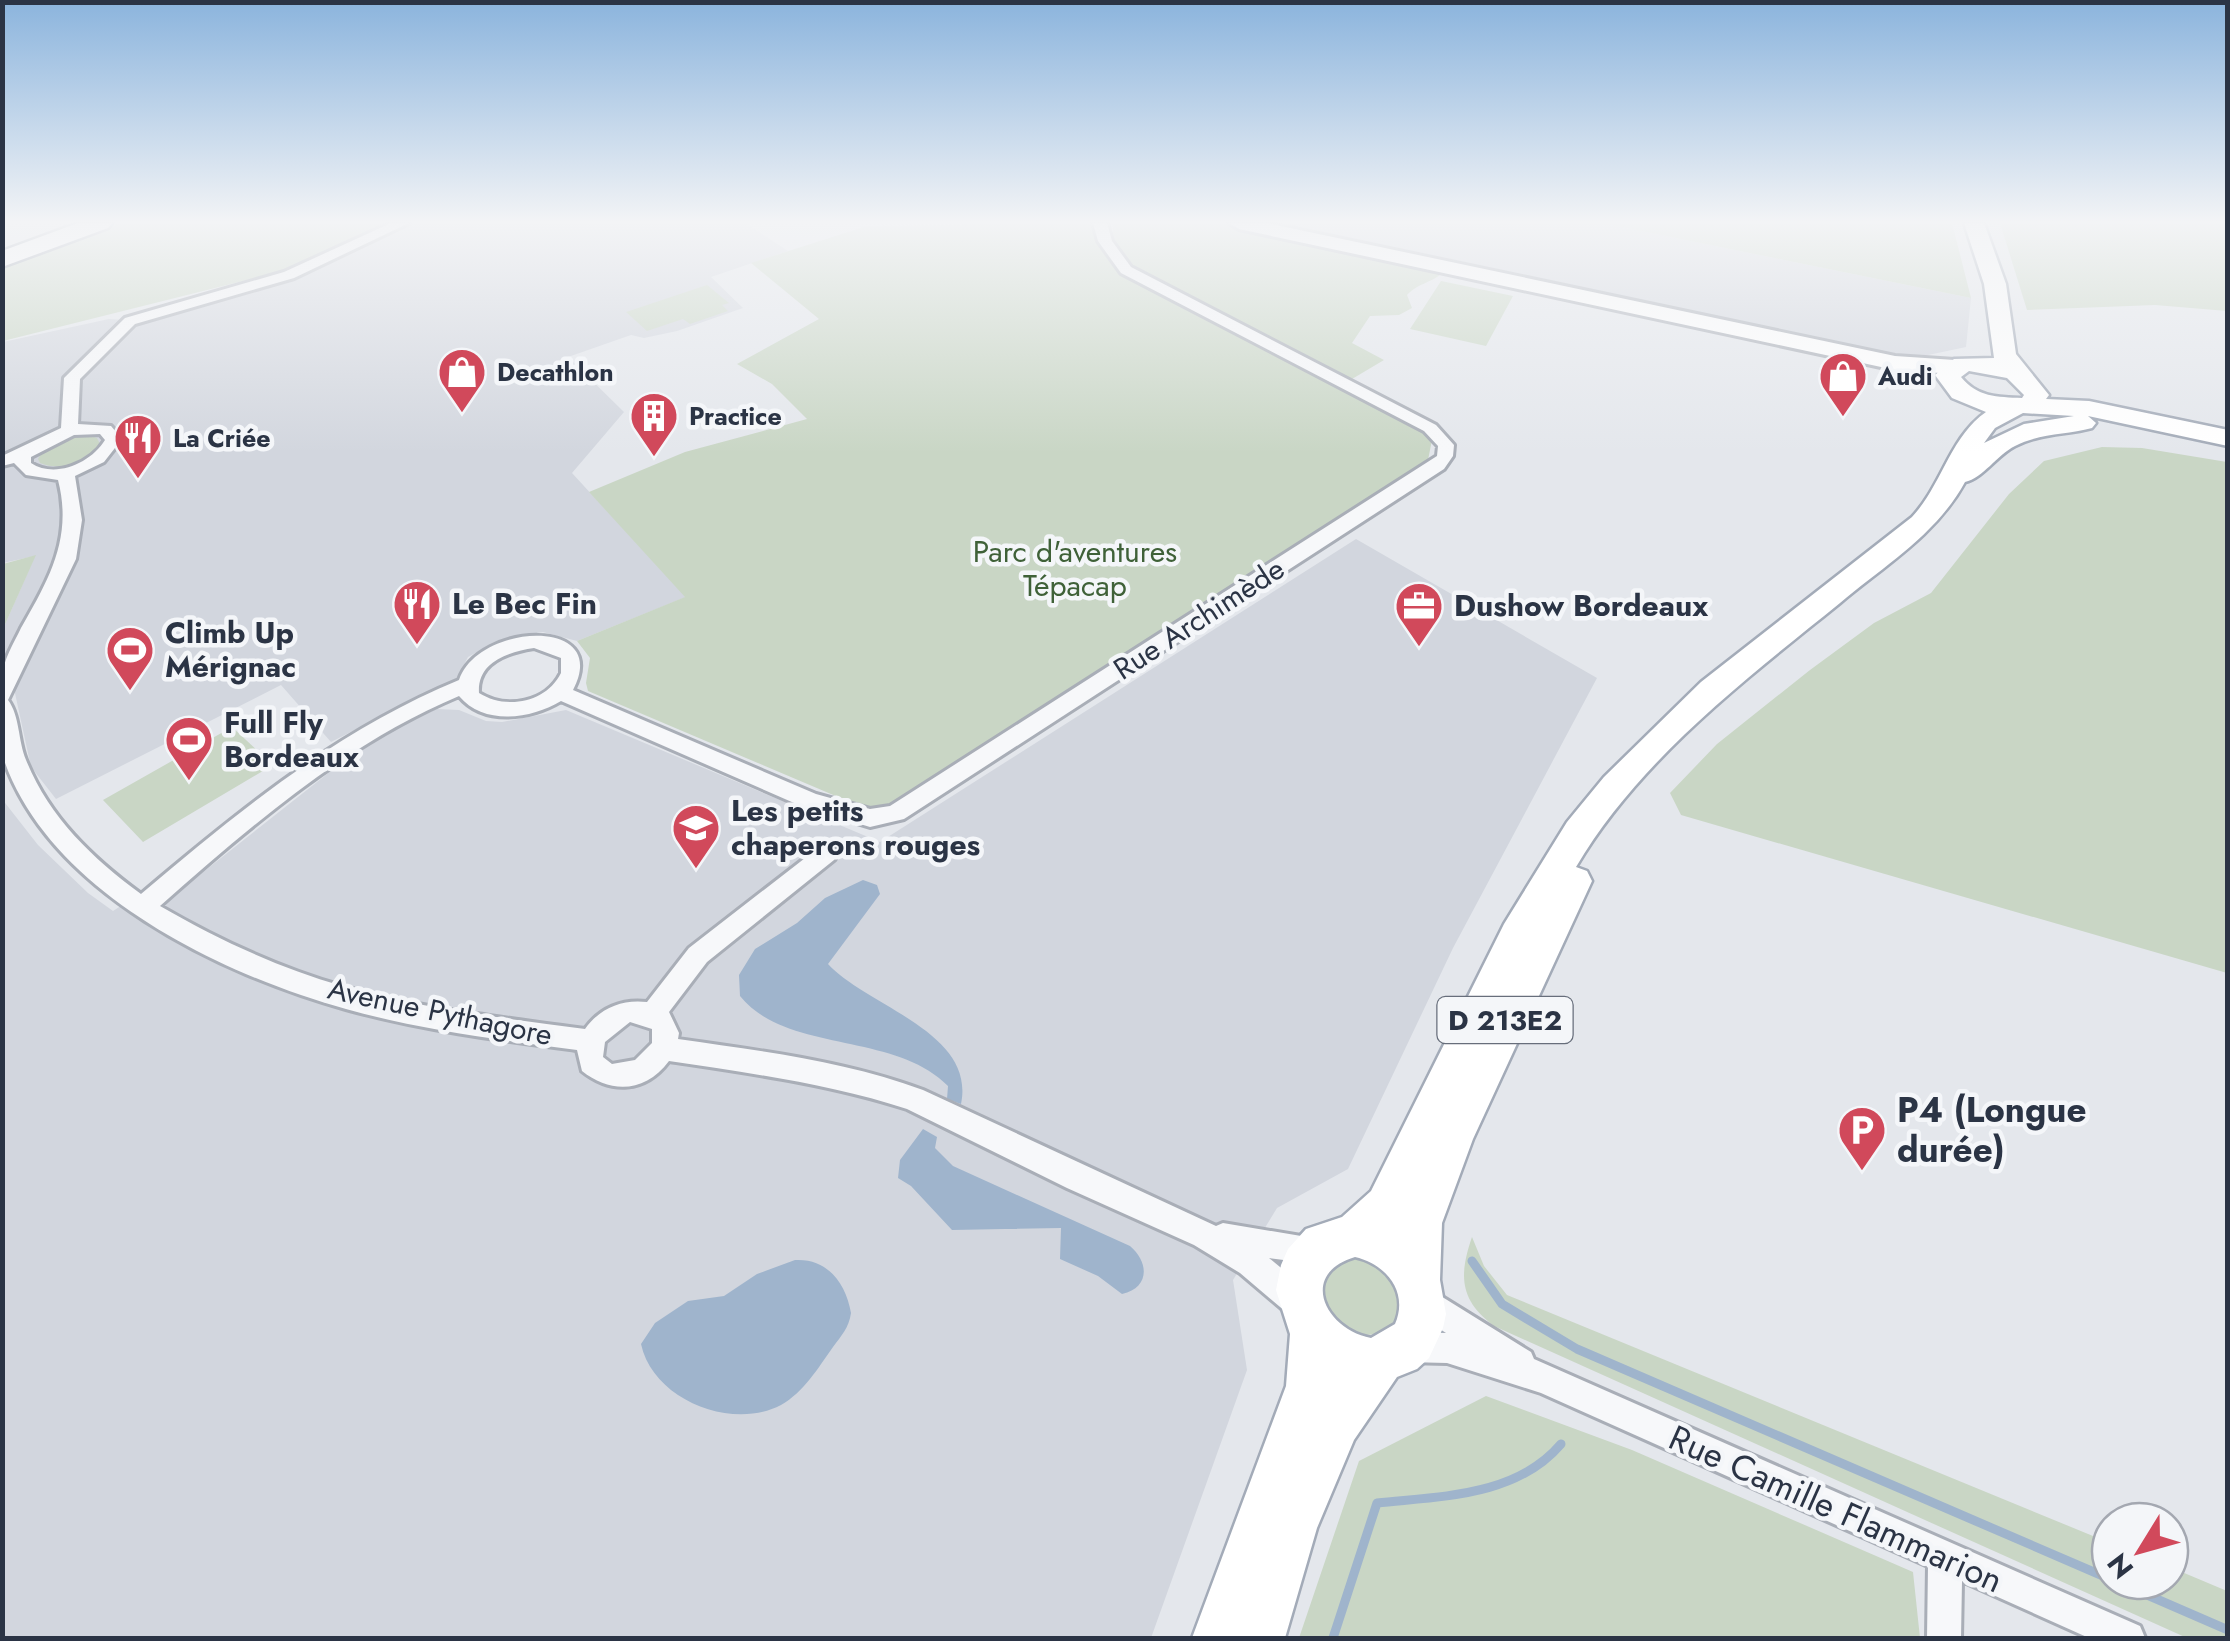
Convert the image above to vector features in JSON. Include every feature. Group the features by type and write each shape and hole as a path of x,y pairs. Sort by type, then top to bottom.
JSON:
{"main road":[{"path":"1598,300 2228,438"},
{"name":"D 213E2","path":"1892,548 1955,454 1966,417 1960,378 1983,355 1988,344 1988,300"},
{"name":"D 213E2","path":"1335,1242 1387,1206 1546,882 1616,786 1712,690 1892,548 1946,493 1982,424 2023,392 2001,348 1998,300"},
{"path":"1960,378 1986,404 2023,392"},
{"path":"1892,548 1940,513 1979,457 1998,443 2038,428 2103,423 2228,438"},
{"name":"D 213E2","path":"1420,1289 1420,1224 1453,1137 1553,921 1626,792 1631,775"},
{"path":"1219,1638 1310,1386 1300,1274 1335,1242 1392,1248 1420,1289 1422,1317 1394,1354 1345,1402 1322,1450 1258,1638"},
{"path":"1307,1319 1344,1356 1394,1354"}],"street":[{"path":"69,430 72,378 125,324 206,300"},
{"name":"Rue Archimède","path":"560,692 809,800 870,818 896,813 1433,468 1445,456 1446,445 1430,428 1183,300"},
{"path":"2,460 22,458 39,442 69,430 105,430 114,439 105,454 65,472 36,474 22,465 22,458"},
{"path":"2,695 26,639 67,562 75,508 65,472"},
{"path":"534,641 563,648 571,656 570,678 560,692 529,708 492,710 469,696 467,685 470,675 487,656 534,641"},
{"path":"141,908 212,846 344,745 403,711 467,685"},
{"name":"Avenue Pythagore","path":"2,706 9,746 34,800 84,864 141,908 225,954 354,1000 480,1026 591,1042"},
{"path":"653,1014 698,955 826,854"},
{"path":"642,1011 653,1014 666,1028 664,1049 646,1069 620,1078 598,1071 591,1063 591,1042 597,1030 617,1015 642,1011"},
{"path":"664,1049 886,1089 1099,1189 1210,1234 1272,1247 1335,1242"},
{"path":"1210,1234 1264,1271 1307,1319"},
{"name":"Rue Camille Flammarion","path":"1420,1289 1544,1378"},
{"name":"Rue Camille Flammarion","path":"1394,1354 1447,1348 1544,1378 2128,1638"},
{"path":"1944,1638 1945,1558"}],"shaded area":[{"path":"215,300 734,300 743,308 677,331 644,338 631,335 568,357 624,412 572,473 686,597 577,641 543,632 499,640 468,657 457,678 331,742 281,685 56,799 31,767 13,684 29,659 3,657 3,629 35,556 3,563 3,342 109,319 138,321"},
{"path":"1640,300 1971,300 1966,347 1914,358"},
{"path":"1356,539 1597,678 1453,948 1348,1169 1277,1208 1233,1280 1247,1370 1151,1638 3,1638 2,799 38,845 88,893 113,911 130,900 150,914 360,748 396,726 437,709 459,710 486,721 502,722 566,710 880,842"}],"green space":[{"path":"2,300 169,300 3,341"},
{"path":"663,300 725,300 729,303 722,305 728,311 690,324 683,319 647,331 626,312"},
{"name":"Parc d'aventures Tépacap","path":"795,300 1168,300 1420,431 1432,440 1428,460 889,806 865,806 588,691 590,658 577,641 685,597 589,492 685,452 807,419 772,384 737,364 819,319"},
{"path":"1195,300 1409,300 1412,308 1399,315 1370,316 1352,343 1384,360 1352,379"},
{"path":"1429,300 1511,300 1486,346 1410,329"},
{"path":"2024,300 2227,300 2227,311 2155,305 2027,310"},
{"path":"91,436 101,446 81,461 57,467 38,459 61,440"},
{"path":"2102,447 2142,448 2227,462 2227,973 1681,815 1670,793 1717,744 1874,623 1931,593 2009,494 2044,461"},
{"path":"36,555 3,629 3,564"},
{"name":"Full Fly Bordeaux","path":"232,727 273,765 143,842 103,800"},
{"path":"1472,1237 1484,1266 1507,1295 2090,1535 2090,1594 1494,1326 1468,1296 1465,1263"},
{"path":"1357,1256 1386,1272 1399,1299 1395,1321 1368,1335 1354,1333 1332,1316 1323,1288 1326,1272 1345,1258"},
{"path":"1486,1396 1632,1450 1913,1572 1920,1638 1299,1638 1359,1461"},
{"path":"2190,1575 2227,1591 2227,1638 2187,1638 2105,1601 2190,1601"}],"water":[{"path":"863,880 877,885 880,894 828,964 936,1039 952,1058 961,1079 961,1104 947,1099 948,1086 925,1069 899,1057 785,1027 760,1014 740,996 739,975 755,949 797,923 825,898"},
{"path":"923,1129 937,1137 935,1148 953,1166 1130,1246 1141,1260 1142,1281 1122,1294 1098,1276 1060,1259 1061,1228 952,1230 911,1186 898,1178 900,1160"},
{"path":"795,1260 817,1263 834,1275 845,1292 851,1313 842,1335 797,1393 781,1405 740,1414 697,1405 661,1381 648,1364 641,1344 655,1323 688,1301 724,1296 757,1274"}],"waterway":[{"path":"1472,1261 1502,1304 1577,1349 2090,1570"},
{"path":"1333,1638 1377,1503 1451,1495 1500,1484 1522,1475 1561,1444"},
{"path":"2161,1601 2228,1630"}],"place":[{"name":"Decathlon","path":"462,414"},
{"name":"Audi","path":"1843,418"},
{"name":"Practice","path":"654,458"},
{"name":"La Criée","path":"138,480"},
{"name":"Le Bec Fin","path":"417,646"},
{"name":"Dushow Bordeaux","path":"1419,648"},
{"name":"Climb Up Mérignac","path":"130,692"},
{"name":"Full Fly Bordeaux","path":"189,782"},
{"name":"Les petits chaperons rouges","path":"696,870"},
{"name":"P4 (Longue durée)","path":"1862,1172"}]}
